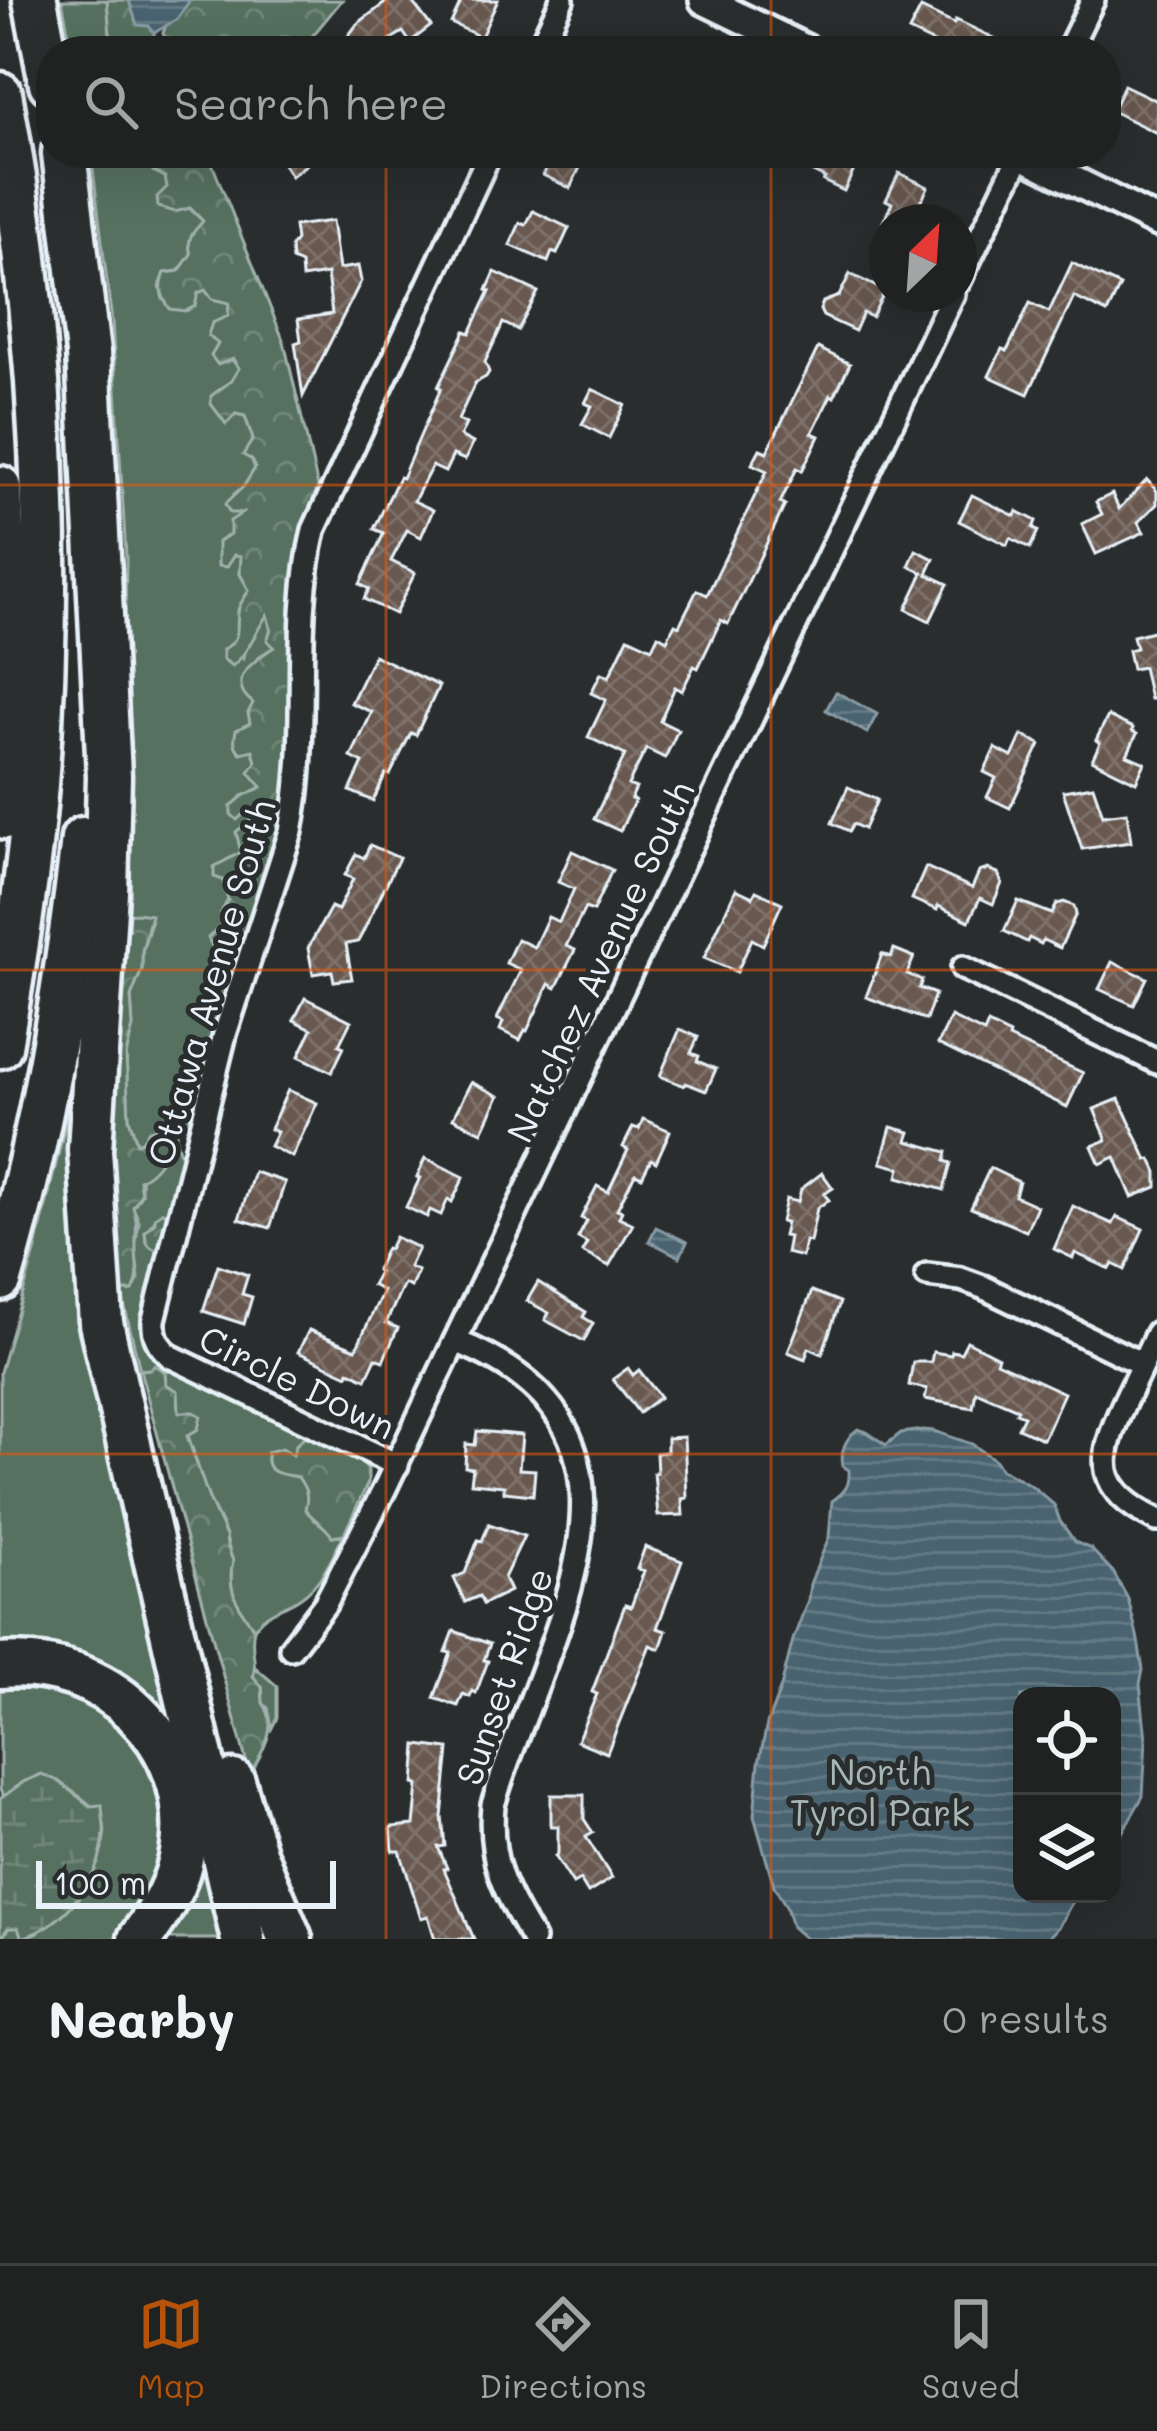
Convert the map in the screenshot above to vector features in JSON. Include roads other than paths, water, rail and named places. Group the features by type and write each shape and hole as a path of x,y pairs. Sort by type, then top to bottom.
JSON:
{"highway":[{"path":"35,0 42,36"},
{"path":"0,94 19,211 39,393 45,560 36,786 0,1046"},
{"path":"66,168 88,353 110,776 91,1129 101,1323 243,1939"},
{"path":"0,488 9,713 1,884 9,995"},
{"path":"0,1279 36,1135 75,912 93,723 97,544"},
{"path":"94,1246 241,1810 290,1939"},
{"path":"0,1666 41,1666 94,1682 146,1722 164,1750 183,1809 183,1847 172,1890 140,1939"}],"street":[{"path":"545,36 562,0"},
{"path":"706,0 779,36"},
{"path":"1076,36 1093,0"},
{"name":"Ottawa Avenue South","path":"170,1356 154,1333 157,1304 225,1034 297,803 303,589 314,530 483,168"},
{"path":"977,243 1013,168"},
{"path":"1050,168 1157,222"},
{"name":"Natchez Avenue South","path":"291,1648 325,1604 397,1465 944,312"},
{"path":"963,968 1157,1063"},
{"path":"927,1275 983,1287 1142,1364"},
{"path":"1157,1334 1108,1439 1105,1466 1116,1492 1157,1520"},
{"name":"Sunset Ridge","path":"455,1341 507,1365 545,1397 573,1445 582,1483 582,1532 572,1582 493,1805 492,1842 501,1883 533,1939"},
{"name":"Circle Down","path":"170,1356 397,1465"}],"water":[{"path":"129,0 190,0 177,19 154,33 149,26 137,25"},
{"path":"836,692 877,714 867,733 826,710"},
{"path":"656,1227 687,1242 680,1257 649,1241"},
{"name":"North Tyrol Park","path":"858,1429 886,1445 901,1433 923,1430 972,1444 1054,1505 1075,1542 1091,1549 1113,1572 1128,1599 1143,1670 1140,1684 1146,1739 1143,1796 1121,1834 1121,1687 1013,1687 1013,1903 1072,1903 1047,1939 806,1939 792,1927 774,1886 754,1816 759,1763 810,1584 829,1537 832,1501 847,1484 849,1470 843,1466 843,1450"}]}
